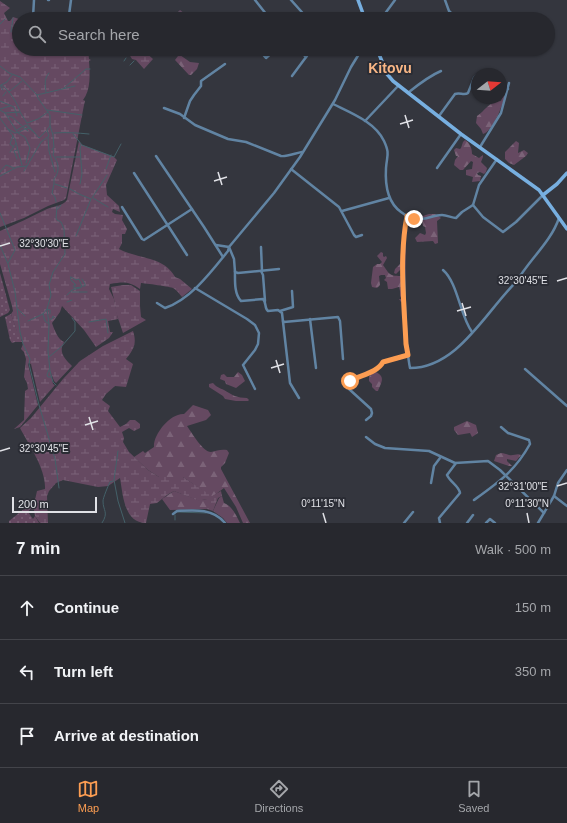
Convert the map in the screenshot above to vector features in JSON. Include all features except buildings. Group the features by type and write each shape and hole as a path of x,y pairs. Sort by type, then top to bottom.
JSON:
{"street":[{"path":"33,12 34,0"},
{"path":"69,12 71,0"},
{"path":"255,0 264,12"},
{"path":"291,0 302,12"},
{"path":"358,0 362,12"},
{"path":"386,12 395,0"},
{"path":"445,0 450,12"},
{"path":"157,303 166,308 181,299 195,288 223,257 229,247 274,193 303,152 333,104 358,56"},
{"path":"380,56 388,74 398,85 461,134 539,190 567,229"},
{"path":"292,76 306,57"},
{"path":"184,118 190,101 201,86 201,81 225,64"},
{"path":"408,92 426,81 431,75 441,70"},
{"path":"480,147 501,113 509,83"},
{"path":"365,121 398,85"},
{"path":"439,116 455,94 468,93 471,86"},
{"path":"333,104 365,121 384,140 388,152 386,174 389,198 395,207 407,216 419,219 441,215 455,218 473,205 479,185 497,159"},
{"path":"164,108 195,125 228,139 246,142 283,157 294,153 303,152"},
{"path":"437,168 461,134"},
{"path":"156,156 223,257"},
{"path":"291,169 339,207 356,237 362,235"},
{"path":"473,205 483,217 503,232 565,177 567,173"},
{"path":"134,174 187,255"},
{"path":"342,211 389,198"},
{"path":"122,207 143,239 146,239 192,209"},
{"path":"407,216 404,239 404,275 406,344 410,368 421,368 432,364 455,351 516,281 545,242 559,218"},
{"path":"215,245 229,247"},
{"path":"229,247 234,260 239,300 263,299 265,302"},
{"path":"261,247 265,302 268,311 280,311 293,307 292,291"},
{"path":"235,271 238,273 279,269"},
{"path":"443,270 448,275 463,311 466,325 472,332"},
{"path":"195,288 250,320 255,326 259,333 258,344 256,350 243,365 255,388"},
{"path":"280,311 283,321 290,383 299,398"},
{"path":"283,321 335,317 339,318 343,360"},
{"path":"310,319 316,368"},
{"path":"366,420 371,416 371,409 349,389 347,384 356,377 380,366 383,362 408,355"},
{"path":"525,369 567,406"},
{"path":"474,500 506,476 520,461 530,443 529,440 508,434 501,427"},
{"path":"366,437 375,444 385,448 429,451 440,458 456,463 488,461 506,476 544,513"},
{"path":"431,482 434,466 440,458"},
{"path":"440,523 439,518 460,493 459,489 449,480 447,475 456,463"},
{"path":"538,523 567,470"},
{"path":"554,496 567,506"},
{"path":"173,514 176,511 203,511 214,513 221,517 226,523"},
{"path":"404,523 414,512"},
{"path":"467,523 473,515"},
{"path":"486,523 490,518 495,523"}],"green space":[{"path":"0,1 10,8 4,13 8,21 12,18 12,56 89,56 89,59 91,60 89,61 89,86 83,100 85,101 66,198 24,218 0,227"},
{"path":"130,56 150,56 153,59 144,69 136,60 132,59"},
{"path":"178,56 181,56 190,62 199,63 197,69 189,75 175,60"},
{"path":"503,104 494,123 487,132 483,134 476,123 477,116 490,105"},
{"path":"465,140 472,150 472,154 479,158 483,155 481,162 487,168 484,174 480,172 477,173 481,176 480,181 472,182 473,177 466,175 466,170 472,169 473,162 471,161 463,170 460,170 454,165 458,156 456,156 454,150 456,148 460,149"},
{"path":"79,141 82,145 114,157 117,160 106,185 107,195 119,206 120,212 113,209 112,212 123,215 122,220 127,229 125,234 122,234 122,243 119,249 164,265 175,277 180,279 192,289 182,297 171,287 141,283 140,289 126,283 110,284 109,289 114,299 118,319 108,321 110,332 113,332 109,338 96,347 84,330 62,306 60,312 52,323 58,337 64,342 62,346 63,356 72,366 56,383 51,373 53,384 55,385 40,402 31,364 28,364 38,405 20,427 14,429 24,420 25,391 28,389 24,377 26,359 24,352 21,349 23,344 20,332 17,332 11,314 13,311 12,306 0,264 0,231 47,209 61,205 67,200"},
{"path":"516,141 519,143 518,153 524,150 528,153 514,165 505,159 505,152"},
{"path":"429,214 435,214 441,218 437,221 438,243 435,244 433,241 417,242 415,238 420,233 425,235 426,233 425,227 423,226 421,220 415,223 413,220"},
{"path":"406,227 405,298 401,302 399,299 402,299 400,296 399,287 388,289 387,282 384,280 386,278 385,275 379,276 380,285 377,288 372,287 371,283 373,267 382,262 377,256 381,252 383,253 384,257 386,256 387,258 383,265 388,272 391,275 401,276 401,269 396,274 394,273 395,269 400,264 403,229"},
{"path":"0,273 10,310 8,313 0,317"},
{"path":"131,285 140,291 141,317 146,320 123,333 116,312 111,287"},
{"path":"11,314 17,331 20,332 22,342 12,343 10,340 5,317"},
{"path":"133,331 135,339 134,346 126,359 133,364 126,387 115,386 102,400 110,406 108,411 120,427 130,420 135,420 140,424 140,428 134,431 129,428 122,432 124,438 123,442 129,452 148,470 159,477 183,477 212,496 221,491 222,496 218,498 213,511 207,509 207,500 202,499 202,502 174,491 157,503 150,504 146,523 139,522 129,513 124,500 120,478 108,486 98,487 63,480 56,483 49,491 47,496 48,523 40,523 35,516 34,510 30,509 29,505 35,500 37,491 45,489 45,481 40,465 20,428 31,418 80,361 103,346"},
{"path":"238,372 242,375 245,381 236,388 226,384 225,381 220,379 221,375 224,374 227,377 234,377"},
{"path":"376,372 382,378 378,391 372,387 372,384 369,381 369,377 372,373"},
{"path":"213,383 232,395 247,398 249,400 236,401 225,399 209,387 209,384"},
{"path":"193,405 208,410 211,415 206,420 187,426 198,442 208,451 227,450 229,453 221,469 250,523 243,523 236,507 224,488 212,497 183,477 159,477 148,470 134,457 143,451 145,453 154,447 156,437 163,426 173,417 184,414"},
{"path":"467,421 476,425 478,433 472,437 470,433 458,435 454,430 454,427"},
{"path":"501,453 521,455 516,461 507,459 512,466 509,466 494,461 496,455"},
{"path":"174,491 201,501 202,499 208,500 207,509 170,510 162,499"},
{"path":"222,496 224,503 232,509 240,523 227,523 213,511 219,498"},
{"path":"29,505 30,509 28,512 33,519 35,516 39,523 9,523 9,521"}],"waterway":[{"path":"0,24 5,19"},
{"path":"11,32 12,25"},
{"path":"130,65 134,61"},
{"path":"0,66 9,73 20,77 37,95 50,115 50,126 53,135 54,148 52,149 54,151 53,155 57,161 58,167 52,193 56,202"},
{"path":"64,88 86,69 90,69"},
{"path":"46,92 45,84 49,73"},
{"path":"12,75 7,82 1,85 10,93 20,111"},
{"path":"9,92 22,81"},
{"path":"0,85 3,90"},
{"path":"37,95 75,86"},
{"path":"3,96 6,92"},
{"path":"0,101 14,107 17,116"},
{"path":"0,109 10,106"},
{"path":"0,110 5,113 18,133 26,139 30,148 26,163"},
{"path":"47,110 82,115"},
{"path":"5,113 20,112 27,123 38,119 48,112"},
{"path":"8,116 12,117 28,131"},
{"path":"0,118 15,139 22,165"},
{"path":"27,124 39,138 46,131"},
{"path":"17,130 26,125 29,128"},
{"path":"0,176 17,167 27,166 41,142 49,136 47,130 50,126"},
{"path":"8,129 15,133 29,128 35,133"},
{"path":"54,133 89,134"},
{"path":"73,134 82,145 114,157 121,144"},
{"path":"13,136 10,144 14,147"},
{"path":"48,138 49,151 55,172"},
{"path":"10,152 16,143"},
{"path":"80,184 82,174 81,145"},
{"path":"17,150 14,151 17,159"},
{"path":"106,169 111,155"},
{"path":"56,157 80,157"},
{"path":"0,172 6,165 14,168"},
{"path":"24,171 27,166"},
{"path":"92,198 107,175"},
{"path":"55,184 67,188"},
{"path":"70,189 91,199 76,236"},
{"path":"93,198 108,207"},
{"path":"58,209 61,205"},
{"path":"56,385 53,382 50,371 48,351 49,324 47,309 51,295 49,285 53,272 65,254 64,229 61,222 56,218 57,206"},
{"path":"0,213 15,250 8,263"},
{"path":"0,245 8,264 15,292 20,332 23,344 30,359 29,364 39,405 55,459 59,488"},
{"path":"71,277 76,280 79,279 82,287 74,288 74,285 76,285 71,280 71,277"},
{"path":"82,279 85,284 85,286 83,286"},
{"path":"67,295 72,290 80,288"},
{"path":"72,292 87,292"},
{"path":"67,302 72,300"},
{"path":"18,309 25,316"},
{"path":"28,321 43,314 47,309 50,310 50,314"},
{"path":"43,314 45,321 49,324"},
{"path":"50,319 52,319 53,316 55,318"},
{"path":"49,357 61,347 75,331 75,322 72,318"},
{"path":"89,322 106,319 108,333"},
{"path":"49,370 47,375 48,377 51,377"},
{"path":"118,451 114,480 118,501 125,523"},
{"path":"102,523 105,516 103,499 110,482 113,481"},
{"path":"177,512 206,513"},
{"path":"175,515 175,520"}],"district":[{"name":"Kitovu","path":"390,68"}],"route":[{"path":"350,381 380,366 383,362 408,355 406,344 404,239 407,216 414,219"}]}
